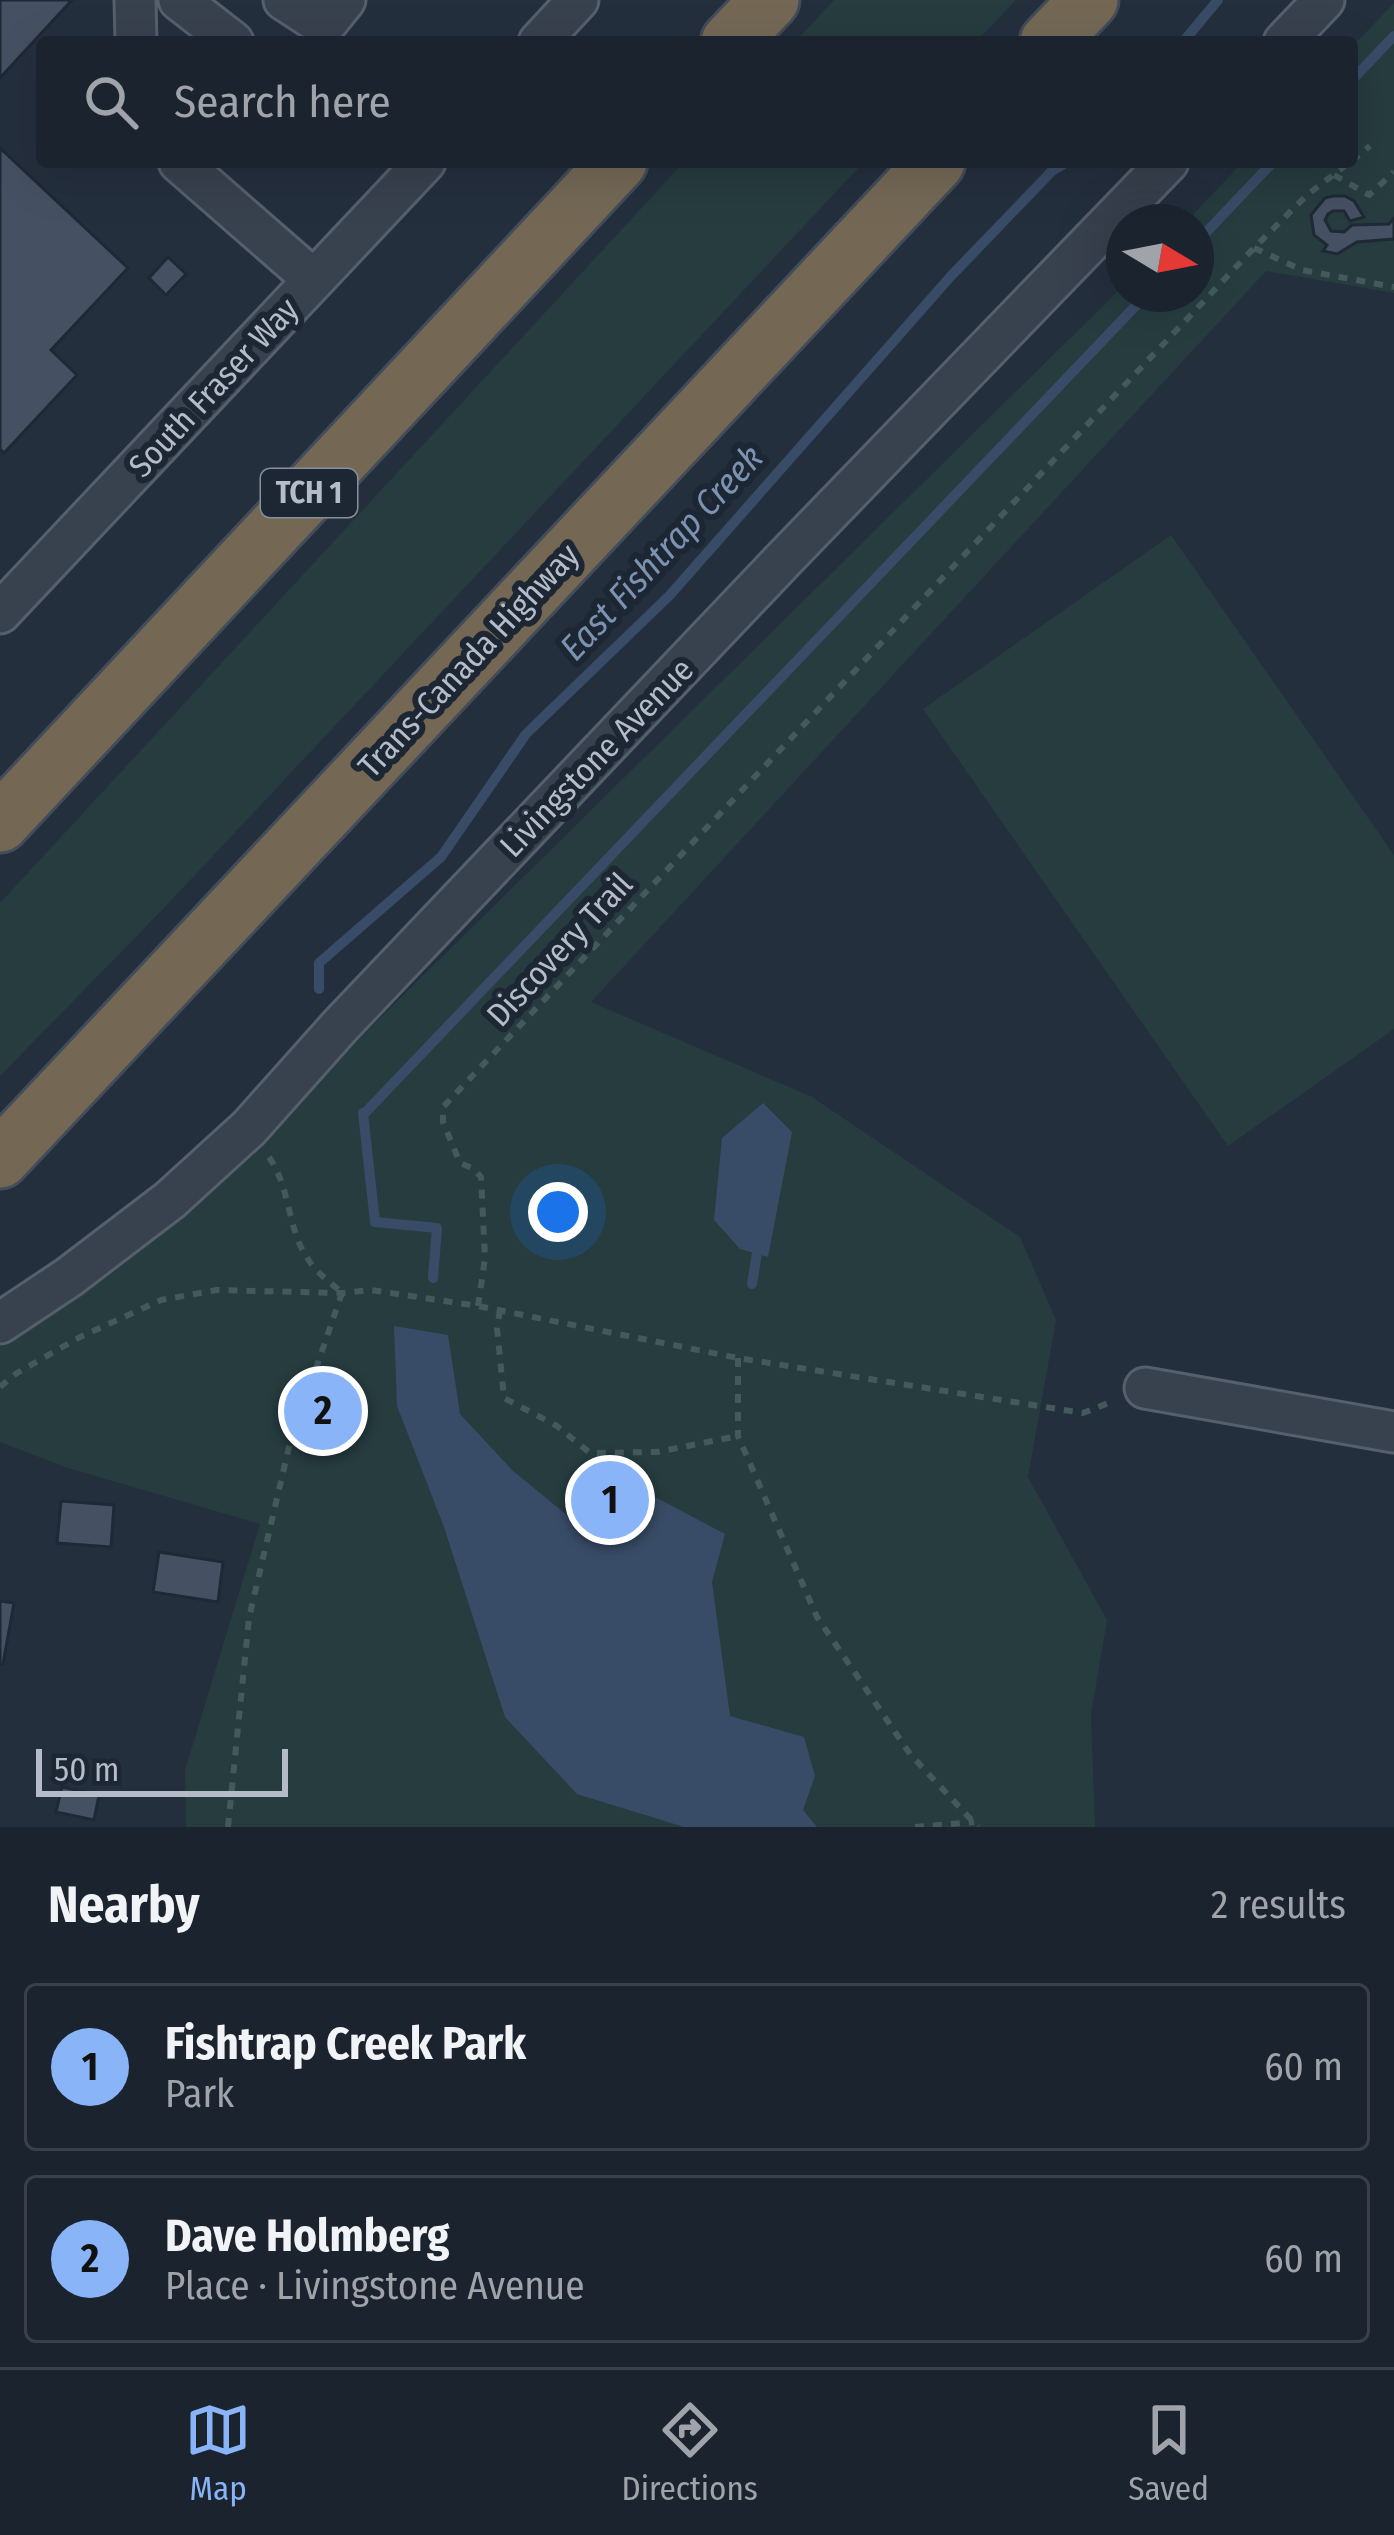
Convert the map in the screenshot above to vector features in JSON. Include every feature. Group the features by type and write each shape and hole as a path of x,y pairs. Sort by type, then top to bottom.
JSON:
{"highway":[{"path":"736,36 770,0"},
{"path":"1055,36 1089,0"},
{"name":"TCH 1","path":"0,824 612,168"},
{"name":"Trans-Canada Highway","path":"0,1159 931,168"}],"street":[{"path":"135,0 136,36"},
{"path":"178,0 225,36"},
{"path":"284,0 324,26 346,0"},
{"path":"544,36 578,0"},
{"path":"1290,36 1324,0"},
{"path":"186,168 314,280"},
{"name":"South Fraser Way","path":"0,613 314,280 407,168"},
{"name":"Livingstone Avenue","path":"0,1324 170,1200 249,1128 769,574 1162,168"},
{"path":"1144,1388 1394,1432"}],"path":[{"name":"Discovery Trail","path":"1358,155 1370,146"},
{"name":"Discovery Trail","path":"478,1306 485,1258 481,1177 460,1163 443,1122 443,1107 1254,248 1307,195 1342,168"},
{"path":"1334,175 1369,195 1394,172"},
{"path":"1254,248 1302,270 1394,287"},
{"path":"249,1128 279,1171 304,1254 342,1293"},
{"path":"0,1387 80,1337 161,1300 217,1290 371,1290 500,1310 738,1358 1083,1413 1144,1388"},
{"path":"228,1827 249,1618 290,1447 342,1293"},
{"path":"500,1310 497,1328 504,1398 557,1426 590,1453 657,1452 738,1436"},
{"path":"738,1358 738,1436 818,1617 910,1754 976,1825"},
{"path":"915,1827 976,1825"}],"green space":[{"path":"834,0 1016,0 982,36 801,36"},
{"path":"1394,3 1394,293 1266,271 591,1002 812,1097 1020,1237 1056,1320 1028,1477 1107,1620 1091,1714 1095,1827 186,1827 185,1770 260,1524 68,1468 0,1442 0,1335 237,1159 1106,303 1106,312 1214,312 1214,204 1203,204 1237,168 1358,168 1358,41"},
{"path":"678,168 858,168 165,907 0,1076 0,903"},
{"path":"1171,535 1394,855 1394,1029 1228,1146 923,709"}],"water":[{"path":"763,1103 792,1132 768,1257 740,1249 714,1220 722,1138"},
{"path":"394,1326 448,1335 460,1414 512,1470 568,1516 638,1488 725,1534 712,1582 730,1716 804,1737 815,1776 803,1810 817,1827 684,1827 577,1794 505,1717 444,1527 397,1406"}],"building":[{"path":"0,0 72,0 36,36 0,78"},
{"path":"0,148 128,268 51,350 77,375 4,453 0,449"},
{"path":"1325,198 1354,201 1364,217 1350,221 1344,211 1333,211 1325,220 1331,231 1389,224 1394,218 1394,239 1357,242 1337,254 1323,251 1327,245 1314,235 1311,215"},
{"path":"168,257 186,274 166,295 149,278"},
{"path":"61,1501 114,1505 111,1547 57,1543"},
{"path":"159,1552 223,1562 218,1602 153,1592"},
{"path":"0,1601 14,1603 3,1664 0,1664"},
{"path":"62,1787 99,1795 94,1820 56,1812"}],"waterway":[{"name":"East Fishtrap Creek","path":"1188,36 1218,0"},
{"path":"1358,74 1394,36"},
{"name":"East Fishtrap Creek","path":"319,989 319,963 441,857 526,734 670,595 951,276 1057,168"},
{"path":"1214,224 1267,168"},
{"path":"363,1115 1130,312"},
{"name":"East Fishtrap Creek","path":"363,1113 375,1222 437,1228 433,1278"},
{"path":"752,1284 757,1253"}],"place":[{"name":"Dave Holmberg","path":"323,1411"},
{"name":"Fishtrap Creek Park","path":"610,1500"}]}
